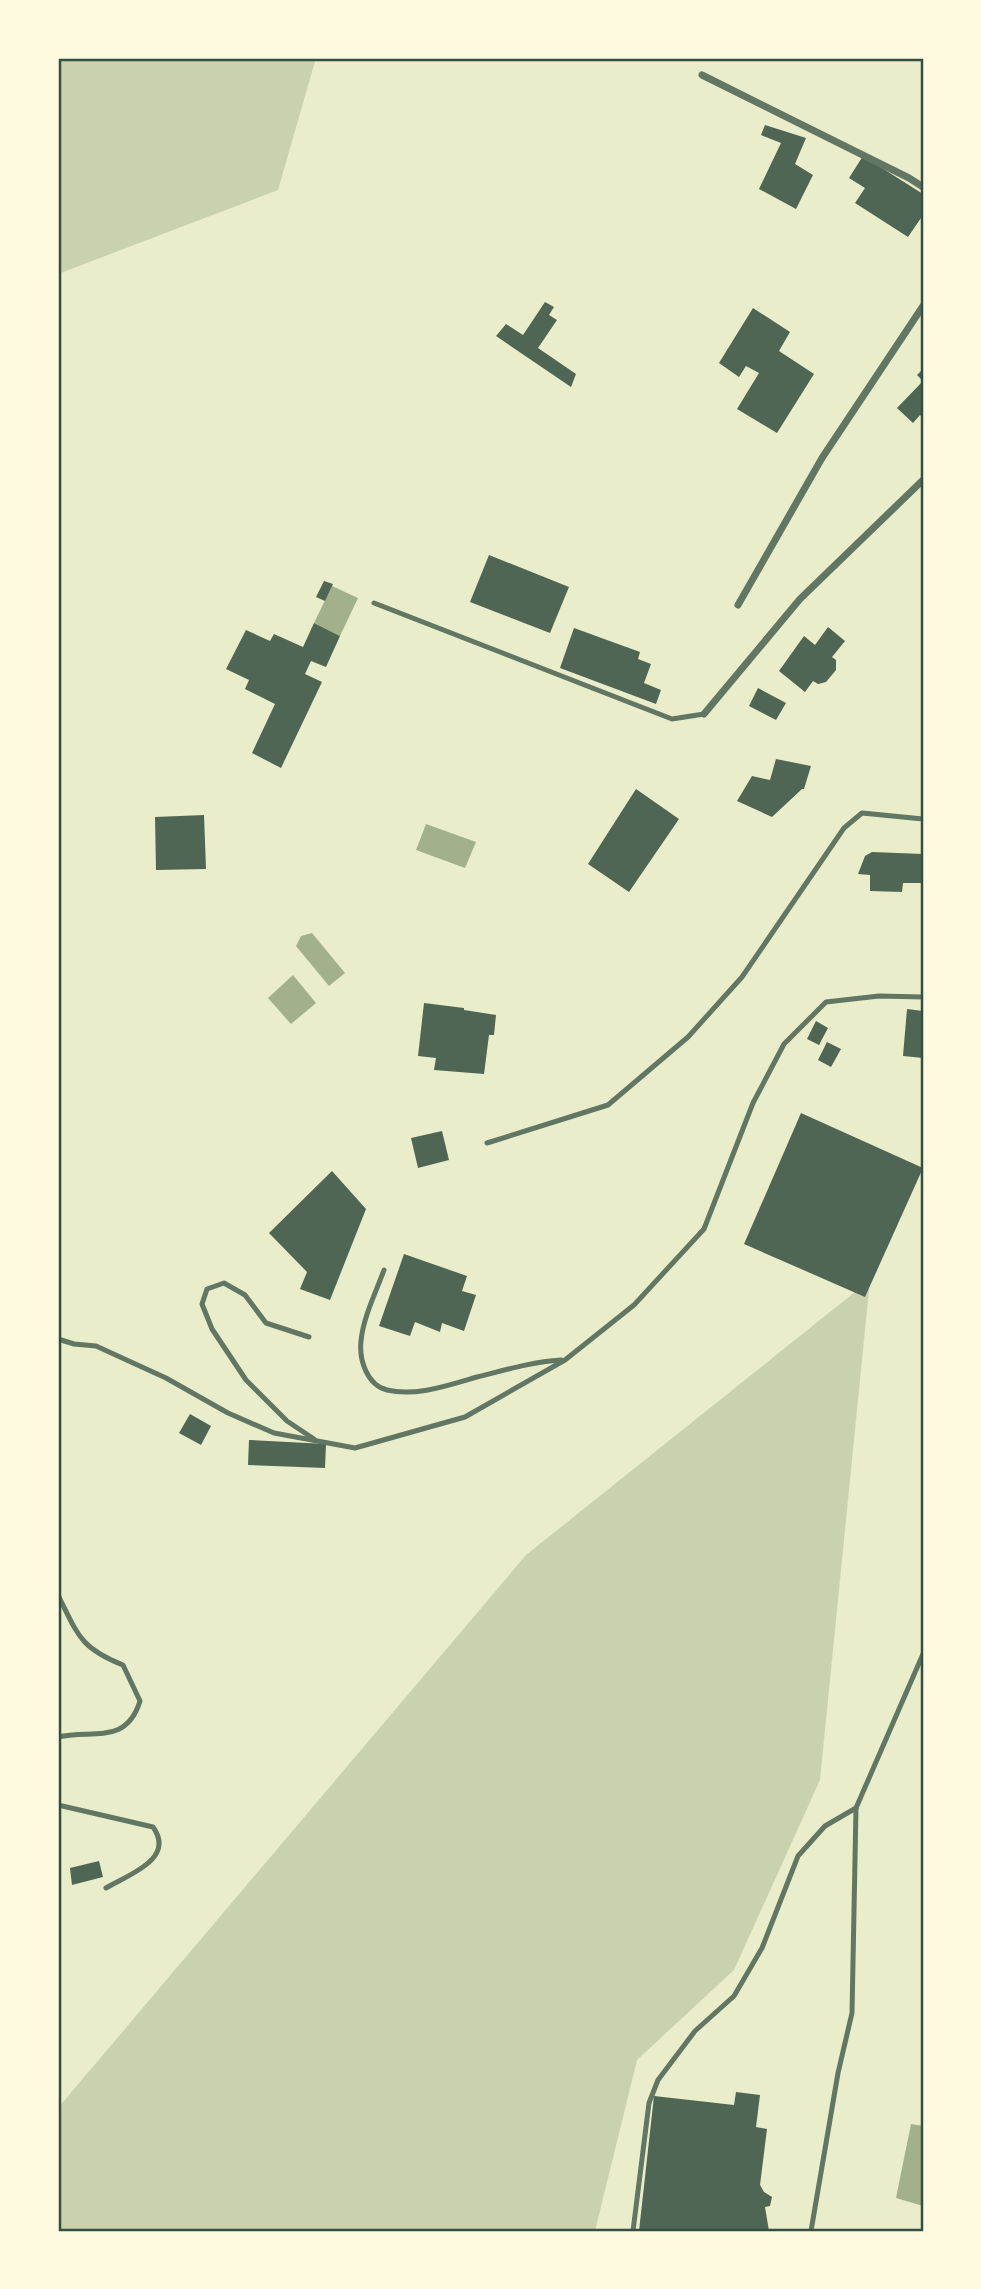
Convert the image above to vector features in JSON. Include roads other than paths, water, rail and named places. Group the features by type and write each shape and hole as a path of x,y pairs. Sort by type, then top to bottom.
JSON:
{"street":[{"path":"702,75 923,187"},
{"path":"738,605 822,458 923,306"},
{"path":"704,714 800,599 923,480"}],"lane":[{"path":"374,603 672,719 704,714"},
{"path":"488,1143 608,1105 688,1037 742,977 844,828 862,813 923,819"},
{"path":"58,1339 96,1346 166,1378 228,1413 274,1433 355,1448 465,1417 565,1360 634,1305 704,1228 753,1103 784,1044 826,1002 879,996 923,997"},
{"path":"384,1270 360,1341 363,1367 384,1390 409,1392 442,1387 540,1362 565,1360"},
{"path":"309,1337 266,1323 245,1295 224,1283 207,1289 202,1304 212,1329 246,1380 287,1420 316,1441"},
{"path":"58,1595 83,1643 101,1657 123,1665 140,1701 129,1722 115,1732 58,1737"},
{"path":"811,2231 838,2073 852,2013 856,1808 923,1654"},
{"path":"58,1805 153,1827 158,1834 159,1846 149,1865 106,1888"},
{"path":"633,2231 649,2103 658,2080 695,2031 734,1996 762,1948 799,1856 825,1826 856,1808"}]}
